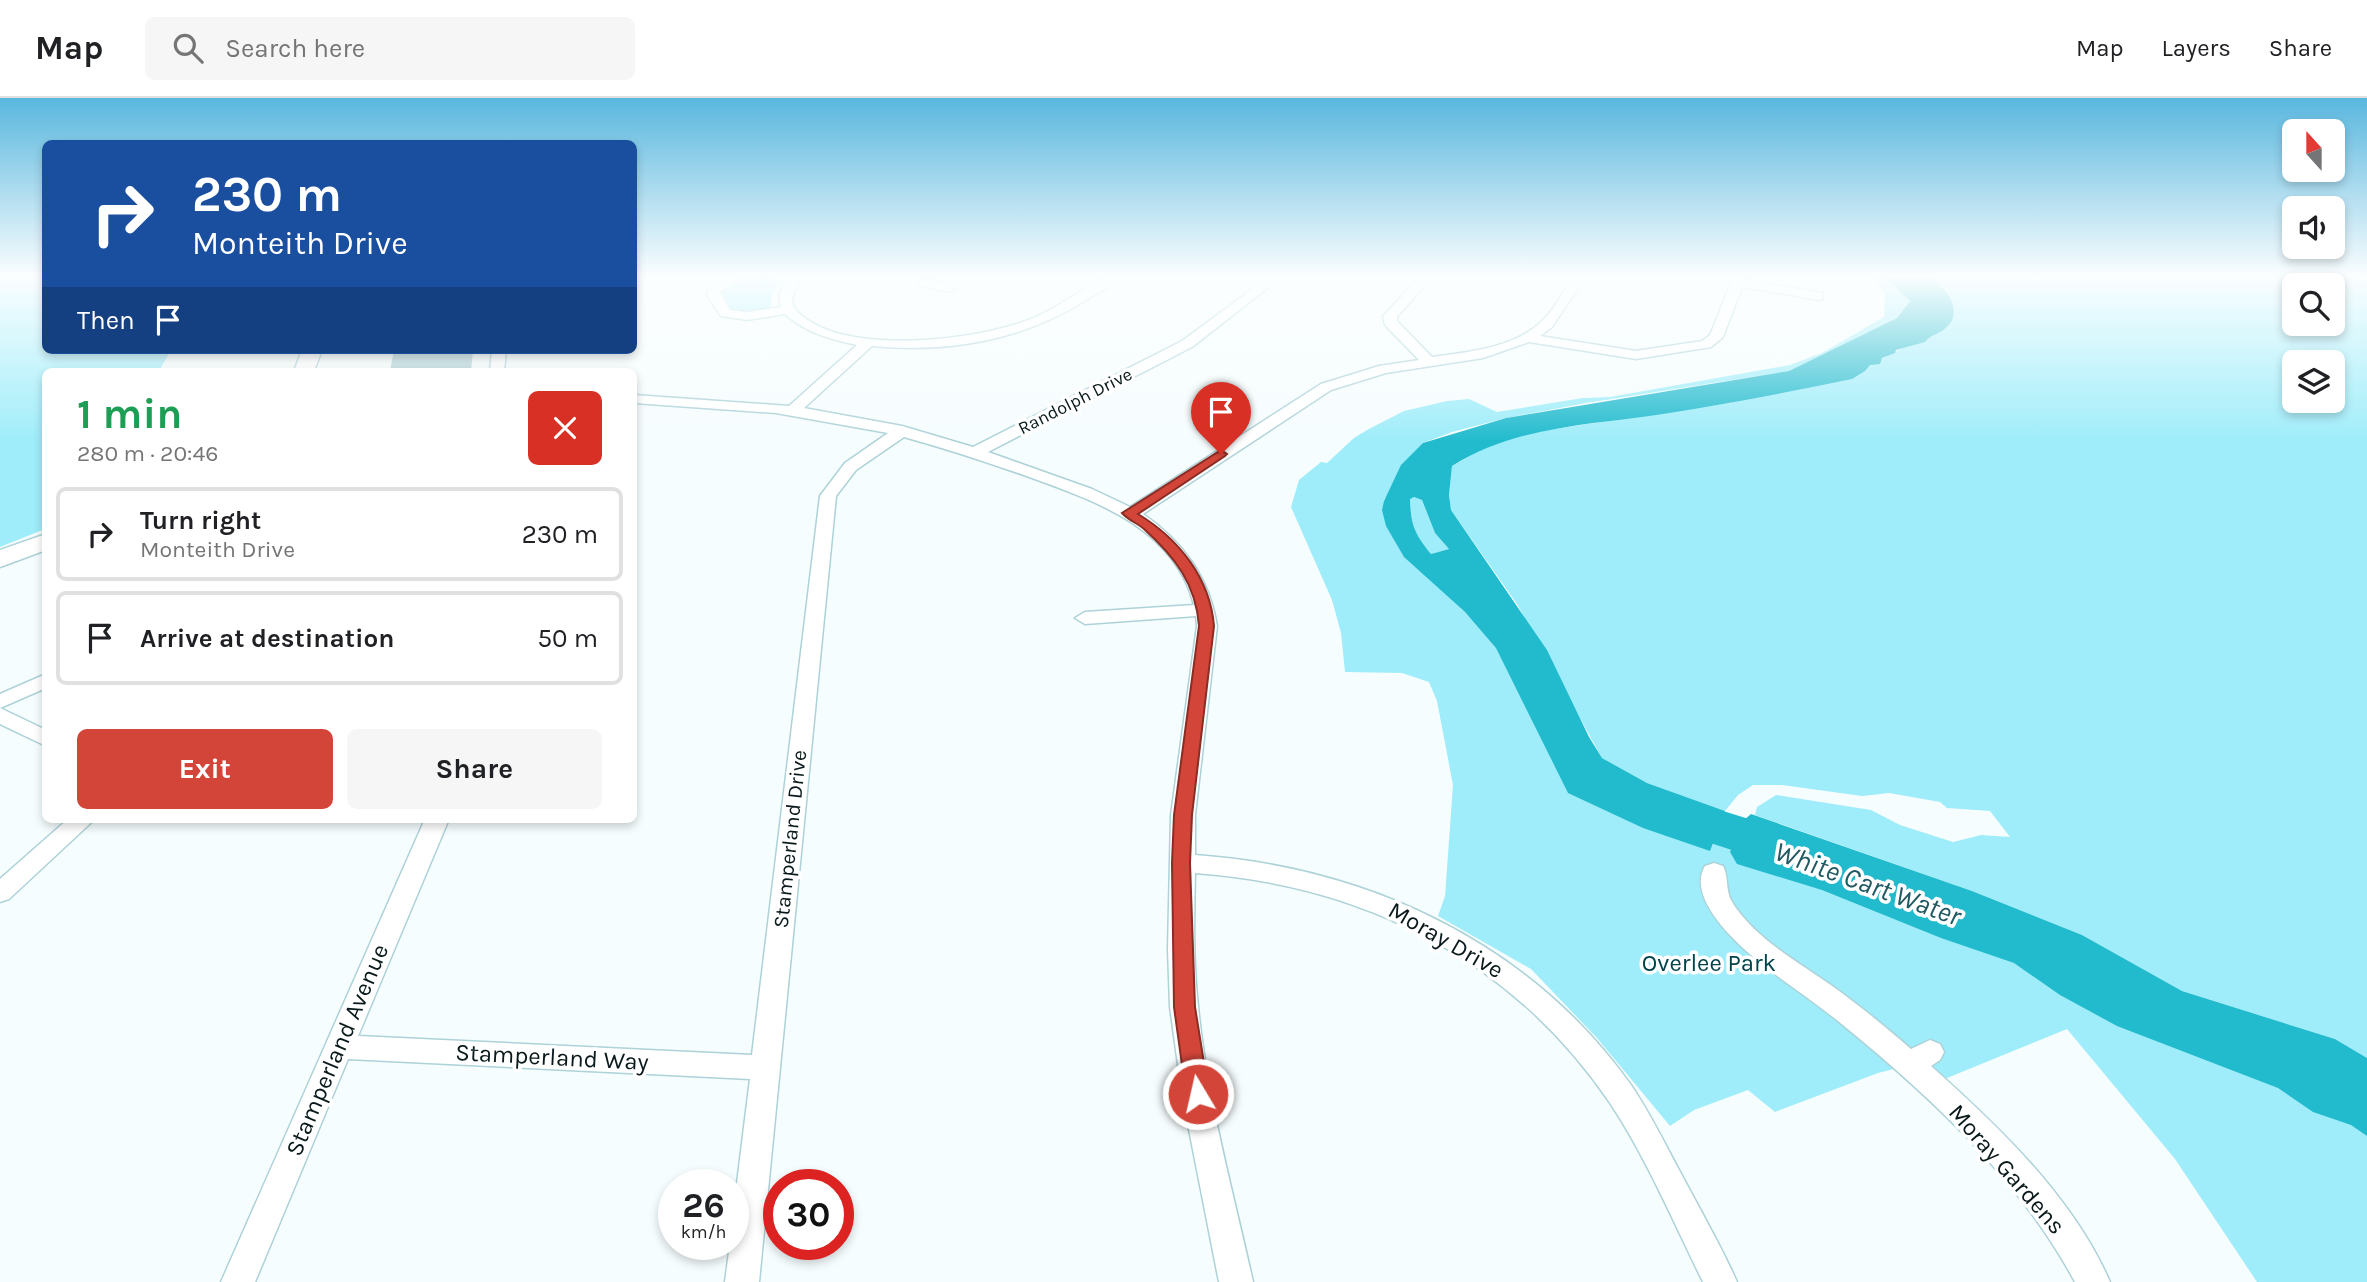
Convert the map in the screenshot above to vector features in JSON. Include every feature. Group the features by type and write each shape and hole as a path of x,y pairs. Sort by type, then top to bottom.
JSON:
{"main road":[{"path":"0,559 42,543"}],"street":[{"path":"825,331 869,341 940,342 978,339 1010,331"},
{"name":"Randolph Drive","path":"975,452 1187,344 1204,331"},
{"path":"1398,331 1429,362"},
{"path":"1128,513 1140,509 1325,387 1372,372 1483,354 1528,338 1537,331"},
{"path":"1528,338 1636,355 1706,344 1716,337 1718,331"},
{"path":"793,410 869,341"},
{"path":"641,399 793,410 902,431 975,452 1072,487 1128,513 1146,524 1181,558 1199,586 1207,626 1183,815 1181,949 1186,1019 1205,1132 1236,1282"},
{"name":"Stamperland Drive","path":"742,1282 828,496 838,479 858,459 902,431"},
{"path":"1085,619 1205,610"},
{"path":"0,702 42,682"},
{"path":"0,715 42,737"},
{"path":"0,893 79,823"},
{"name":"Stamperland Avenue","path":"238,1282 434,823"},
{"name":"Moray Drive","path":"1181,863 1244,866 1295,876 1387,904 1456,940 1508,974 1568,1028 1622,1097 1680,1200 1720,1282"},
{"name":"Moray Gardens","path":"1714,872 1715,893 1741,930 1756,944 1837,1004 1919,1058 2034,1195 2074,1247 2093,1282"},
{"name":"Stamperland Way","path":"339,1046 765,1068"}],"green space":[{"path":"0,331 42,331 42,354 169,354 161,368 42,368 42,530 0,547"},
{"name":"Overlee Park","path":"1859,331 1870,331 1789,371 1586,403 1506,418 1452,432 1423,443 1384,500 1442,590 1497,648 1562,779 1821,860 2367,1105 2367,1282 2257,1282 2175,1159 2067,1029 1947,1078 1909,1065 1878,1073 1775,1112 1748,1090 1694,1110 1670,1126 1597,1038 1531,969 1438,916 1445,896 1453,785 1437,701 1429,682 1402,673 1345,672 1341,633 1332,600 1291,507 1299,480 1321,462 1327,463 1354,438 1404,411 1469,399 1497,412 1583,398 1610,397 1790,365 1822,353"},
{"path":"1939,331 2282,331 2282,336 2345,336 2345,331 2367,331 2367,1058 2335,1039 2182,991 2082,935 1972,891 1755,815 1757,807 1776,795 1871,810 1900,825 1953,842 1981,835 2010,837 1990,811 1947,808 1940,802 1889,793 1862,796 1782,785 1753,785 1738,795 1725,811 1647,783 1602,758 1517,604 1451,510 1449,495 1452,466 1486,447 1534,432 1730,403 1870,365 1910,344 1925,342"},
{"path":"1410,498 1422,500 1435,533 1449,549 1431,554 1421,540 1414,529 1411,516"}],"water":[{"path":"1870,331 1940,331 1925,342 1896,350 1895,353 1882,358 1880,364 1870,365 1852,379 1711,406 1554,429 1501,443 1452,466 1449,495 1451,510 1547,650 1602,758 1647,783 1725,811 1710,851 1643,828 1568,793 1496,648 1465,612 1404,557 1386,526 1382,510 1401,465 1423,443 1506,418 1789,371","holes":["1414,497 1422,500 1435,533 1449,549 1431,554 1417,534 1411,516 1410,499"]},
{"path":"1751,814 1972,891 2082,935 2182,991 2335,1039 2367,1058 2367,1136 2351,1125 2313,1112 2278,1088 2117,1026 2060,995 2014,963 1941,938 1822,890 1737,864 1730,852 1744,820"}],"building":[{"path":"393,354 473,354 471,368 391,368"}],"waterway":[{"name":"White Cart Water","path":"1661,809 1799,853"}],"route":[{"path":"1198,1094 1184,1007 1181,863 1183,815 1207,626 1203,596 1181,558 1146,524 1128,513 1140,509 1221,454"}]}
